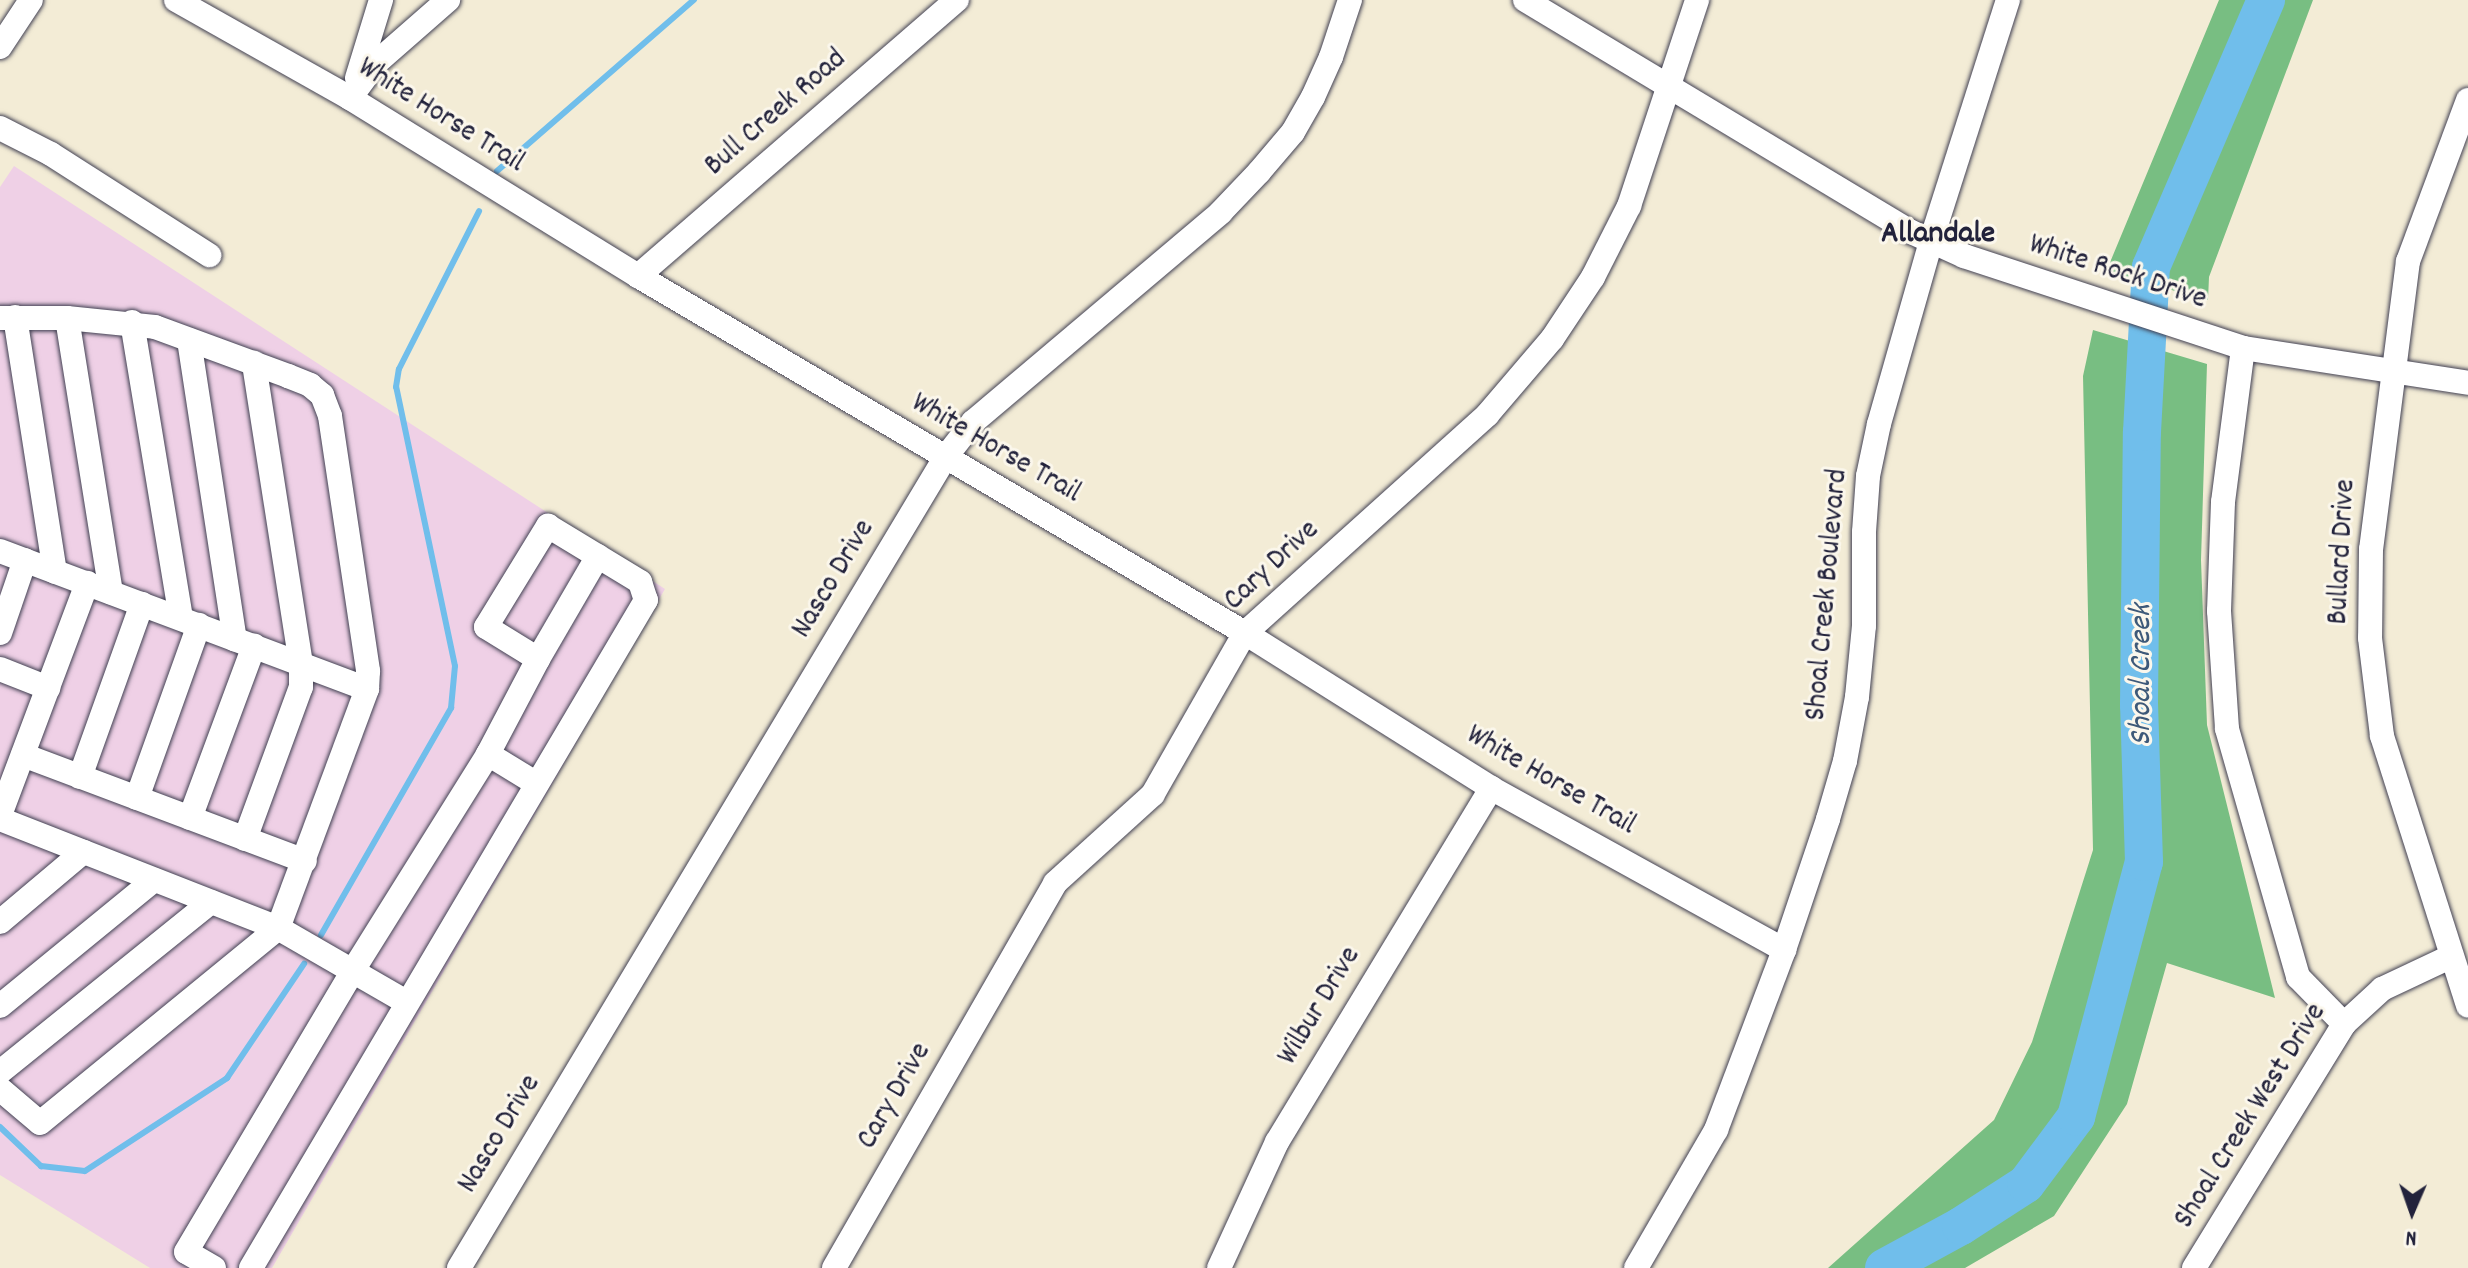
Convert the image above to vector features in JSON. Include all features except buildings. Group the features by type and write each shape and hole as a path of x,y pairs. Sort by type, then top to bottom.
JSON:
{"street":[{"path":"0,47 31,0"},
{"name":"White Horse Trail","path":"176,0 350,98 638,276 1245,633 1491,788 1784,950"},
{"path":"350,98 381,0"},
{"path":"350,98 376,63 448,0"},
{"name":"Bull Creek Road","path":"638,276 957,0"},
{"name":"Nasco Drive","path":"459,1268 945,458 973,422 1220,213 1259,172 1293,132 1313,97 1331,57 1350,0"},
{"name":"White Rock Drive","path":"1525,0 1931,241 1964,256 2243,348 2468,383"},
{"name":"Cary Drive","path":"834,1268 1055,883 1153,794 1245,633 1487,415 1552,339 1593,277 1629,206 1671,88 1697,0"},
{"name":"Shoal Creek Boulevard","path":"1636,1268 1716,1130 1784,950 1845,761 1857,697 1864,626 1868,476 1897,355 2008,0"},
{"name":"Bullard Drive","path":"2468,100 2408,261 2371,549 2370,638 2382,736 2468,1006"},
{"path":"0,128 51,154 209,255"},
{"path":"0,1089 40,1123 278,928 367,689 365,643 330,416 322,395 310,385 254,363 132,322 8,317 55,572"},
{"path":"67,318 111,592"},
{"path":"132,322 190,621 137,798"},
{"path":"189,340 244,643 190,818"},
{"path":"2243,348 2223,502 2219,611 2227,729 2298,977 2344,1024"},
{"path":"245,839 301,687 301,664 254,363"},
{"path":"251,1268 646,600 640,582 548,526 486,627 538,659"},
{"path":"0,551 367,689"},
{"path":"214,1268 186,1252 352,972 488,754 538,659 598,556"},
{"path":"0,633 25,560"},
{"path":"87,583 23,755 4,826 83,852 278,928 406,1002"},
{"path":"80,777 142,604"},
{"path":"0,669 48,688"},
{"path":"488,754 537,784"},
{"path":"23,755 305,861"},
{"name":"Wilbur Drive","path":"1219,1268 1277,1142 1491,788"},
{"path":"0,922 83,852"},
{"path":"0,1006 154,880"},
{"path":"0,1072 211,902"},
{"name":"Shoal Creek West Drive","path":"2194,1268 2344,1024 2382,989 2450,957"}],"shaded area":[{"path":"14,166 665,589 272,1268 150,1268 0,1175 0,187"}],"green space":[{"path":"2219,0 2313,0 2209,277 2208,300 2106,272"},
{"path":"2093,330 2207,364 2201,560 2207,725 2275,998 2167,963 2127,1104 2054,1216 1965,1268 1828,1268 1994,1120 2032,1042 2093,850 2083,376"}],"waterway":[{"path":"497,171 694,0"},
{"name":"Shoal Creek","path":"1884,1268 1961,1226 2026,1184 2076,1117 2144,862 2139,705 2142,432 2151,267 2266,0"},
{"path":"321,935 451,708 455,666 396,387 399,369 479,211"},
{"path":"0,1127 41,1166 85,1171 227,1078 304,964"}],"district":[{"name":"Allandale","path":"1938,235"}]}
